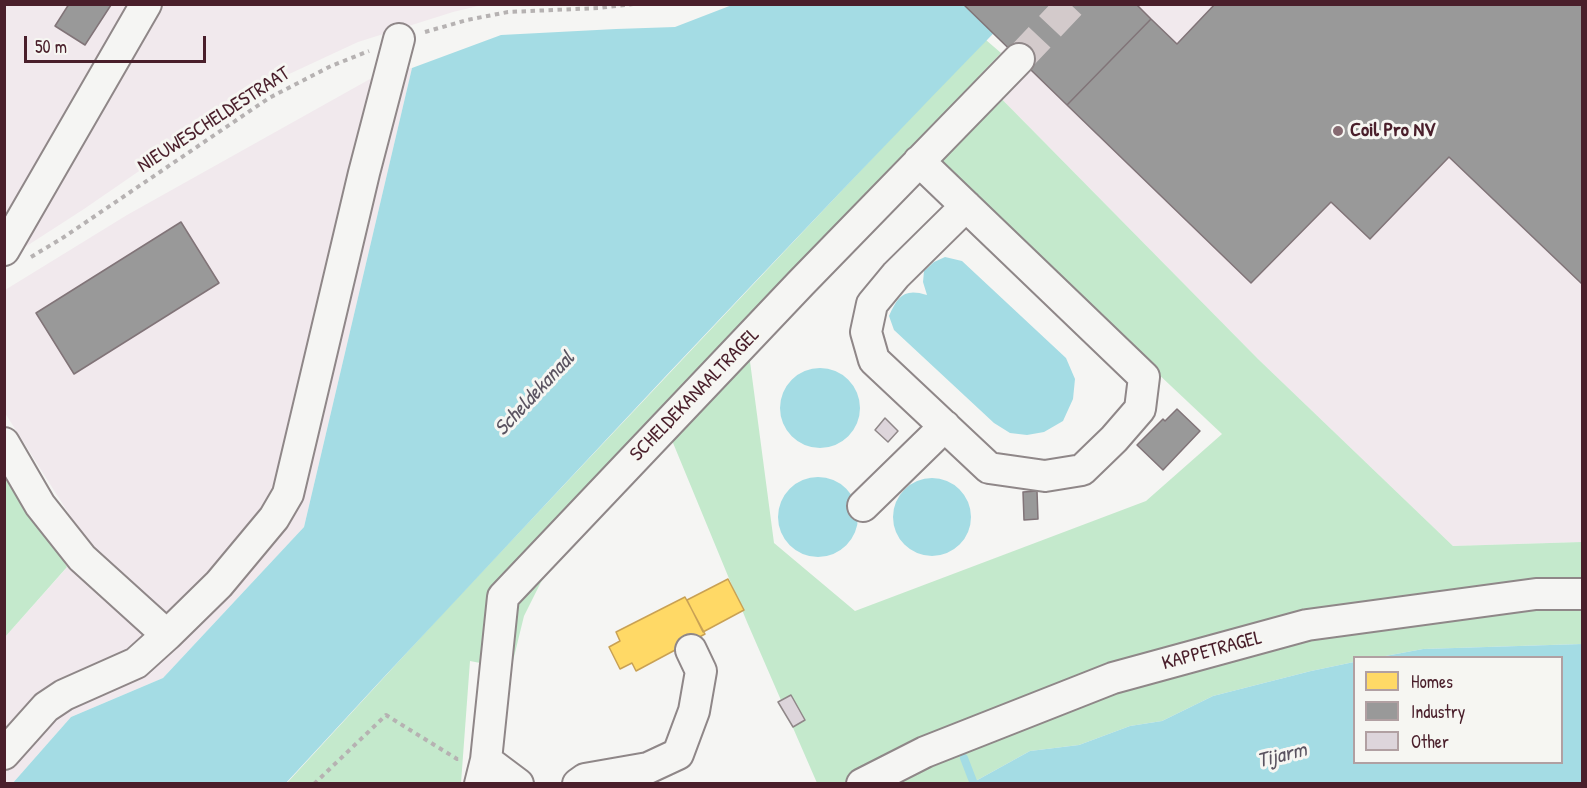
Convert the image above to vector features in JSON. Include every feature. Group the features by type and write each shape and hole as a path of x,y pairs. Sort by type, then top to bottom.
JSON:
{"street":[{"path":"13,256 146,4"},
{"path":"4,754 46,707 64,695 136,663 167,635 219,584 274,518 288,494 364,173 399,39"},
{"name":"SCHELDEKANAALTRAGEL","path":"483,772 503,597 793,291 1019,59"},
{"path":"920,161 1144,377 1140,409 1114,439 1082,470 1045,476 989,468 874,360 866,332 872,304 896,275 966,206"},
{"path":"863,506 945,426"},
{"path":"4,443 40,505 82,558 167,635"},
{"name":"KAPPETRAGEL","path":"862,783 925,752 1113,678 1307,625 1536,594 1582,594"},
{"path":"578,783 585,779 648,768 678,754 694,711 701,671 691,650"},
{"path":"483,772 518,783"}],"path":[{"name":"NIEUWESCHELDESTRAAT","path":"13,256 64,237 269,98 331,66 399,39 467,20 508,12 633,4"},
{"path":"314,783 386,715 456,759 483,772"}],"shaded area":[{"path":"5,5 482,5 358,42 244,95 174,147 5,260"},
{"path":"1046,5 1582,5 1582,542 1453,546 1258,359 979,76"},
{"path":"412,68 304,527 163,678 71,717 12,784 5,783 5,637 88,544 5,413 5,290 127,215 379,74"}],"green space":[{"path":"986,40 1001,53 979,76 1258,359 1453,546 1582,542 1582,644 1423,649 1385,656 1353,656 1353,662 1213,696 1162,721 1130,726 1079,745 1030,751 972,783 817,783 671,438 561,553 541,582 524,616 511,669 470,661 461,783 286,784 446,610","holes":["933,162 1222,434 1146,501 855,611 774,543 749,354"]},
{"path":"5,464 67,567 5,637"}],"water":[{"name":"Scheldekanaal","path":"732,5 1021,5 664,378 286,783 12,784 71,717 163,678 304,527 412,68 501,35 675,27"},
{"path":"945,257 962,261 1066,358 1075,379 1073,399 1063,421 1044,432 1027,435 1010,433 994,423 894,330 889,316 896,303 907,293 927,295 923,282 924,271 934,262"},
{"path":"820,368 835,371 848,380 857,393 860,408 857,423 848,436 835,445 820,448 805,445 792,436 783,423 780,408 783,393 792,380 805,371"},
{"path":"818,477 833,480 846,489 855,502 858,517 855,532 846,545 833,554 818,557 803,554 790,545 781,532 778,517 781,502 790,489 803,480"},
{"path":"932,478 947,481 964,495 971,517 968,532 954,549 932,556 917,553 900,539 893,517 896,502 910,485"},
{"name":"Tijarm","path":"1582,644 1582,783 972,783 1030,751 1079,745 1130,726 1162,721 1213,696 1353,662 1353,764 1563,764 1563,656 1385,656 1423,649"}],"building: Homes":[{"path":"728,579 744,610 703,632 687,600"},
{"path":"685,597 705,634 636,671 632,663 620,669 609,647 620,641 616,632"}],"building: Industry":[{"path":"69,4 111,5 85,45 55,26"},
{"path":"963,4 1136,4 1151,19 1067,105"},
{"name":"Coil Pro NV","path":"1215,4 1582,4 1582,284 1449,157 1370,239 1331,202 1251,283 1067,105 1151,19 1177,44"},
{"path":"181,222 219,283 74,374 36,313"},
{"path":"1177,409 1200,431 1163,470 1137,445 1163,419 1165,421"},
{"path":"1037,491 1038,519 1024,520 1023,492"}],"building: Other":[{"path":"885,418 898,431 888,442 875,430"},
{"path":"791,695 805,720 793,727 778,702"}],"waterway":[{"path":"964,758 974,784"}],"tunnel":[{"path":"1019,59 1071,4"}],"place":[{"name":"Coil Pro NV","path":"1338,131"}]}
